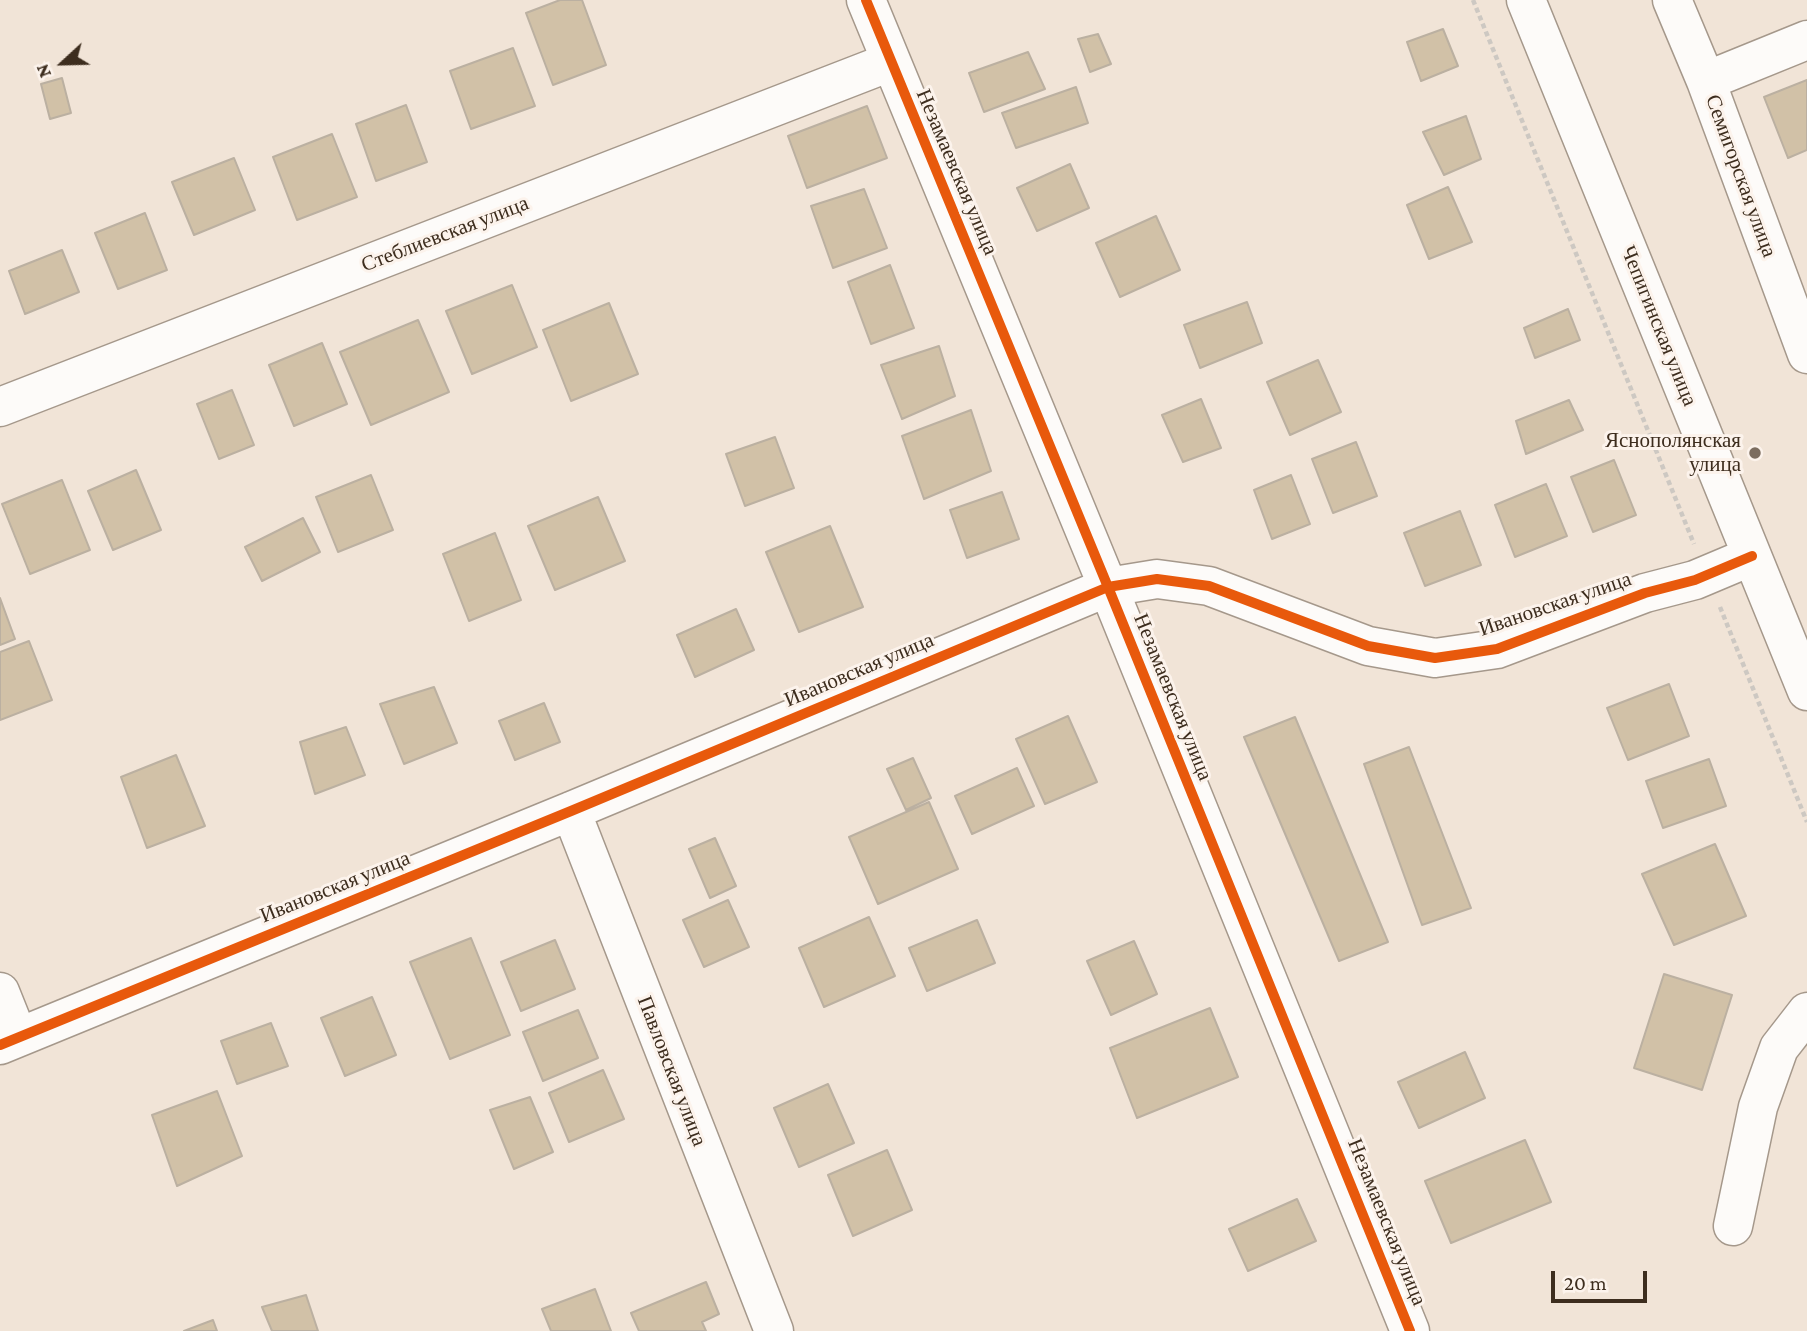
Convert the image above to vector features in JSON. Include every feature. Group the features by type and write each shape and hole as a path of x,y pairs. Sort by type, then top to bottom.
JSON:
{"street":[{"name":"Незамаевская улица","path":"866,0 1410,1331"},
{"name":"Чепигинская улица","path":"1526,0 1807,691"},
{"name":"Семигорская улица","path":"1672,0 1706,81 1807,354"},
{"path":"1706,81 1807,40"},
{"name":"Стеблиевская улица","path":"0,407 890,62"},
{"name":"Ивановская улица","path":"9,1041 1108,587 1157,579 1209,586 1368,646 1435,658 1497,649 1645,593 1707,575 1752,556"},
{"name":"Павловская улица","path":"571,811 774,1331"},
{"path":"0,992 9,1041"},
{"path":"1733,1226 1758,1107 1779,1048 1807,1012"}],"path":[{"path":"1473,0 1807,822"}],"building":[{"path":"560,0 582,0 606,65 553,85 526,13"},
{"path":"1443,29 1458,66 1421,81 1407,42"},
{"path":"1098,34 1111,64 1090,72 1078,39"},
{"path":"513,48 535,106 471,129 450,71"},
{"path":"1028,52 1045,89 984,112 969,73"},
{"path":"62,78 71,113 50,119 41,84"},
{"path":"1807,80 1807,150 1788,158 1764,97"},
{"path":"1076,87 1088,123 1016,148 1002,113"},
{"path":"406,105 427,162 376,181 356,124"},
{"path":"867,106 887,158 807,188 788,136"},
{"path":"1466,116 1481,159 1444,175 1423,132"},
{"path":"332,134 357,197 297,220 273,157"},
{"path":"234,158 255,210 194,235 172,182"},
{"path":"1070,164 1089,208 1037,231 1017,188"},
{"path":"1448,187 1472,242 1429,259 1407,205"},
{"path":"864,189 887,248 833,268 811,206"},
{"path":"145,213 167,270 118,289 95,233"},
{"path":"1156,216 1180,270 1120,297 1096,243"},
{"path":"62,250 79,292 25,314 9,271"},
{"path":"890,265 914,328 871,344 848,282"},
{"path":"512,285 537,347 472,374 446,311"},
{"path":"1247,302 1262,343 1200,368 1184,325"},
{"path":"609,303 638,374 571,401 543,330"},
{"path":"1568,309 1580,340 1535,358 1524,328"},
{"path":"418,320 449,392 371,425 340,352"},
{"path":"322,343 347,404 294,426 269,365"},
{"path":"939,346 955,396 902,419 881,365"},
{"path":"1318,360 1341,412 1290,435 1267,382"},
{"path":"232,390 254,445 219,459 197,404"},
{"path":"1201,399 1221,448 1183,462 1162,415"},
{"path":"1569,400 1583,430 1526,454 1516,421"},
{"path":"971,410 991,471 924,499 902,436"},
{"path":"775,437 794,488 745,506 726,454"},
{"path":"1356,442 1377,496 1333,513 1312,459"},
{"path":"1614,460 1636,515 1593,532 1571,477"},
{"path":"136,470 161,530 113,550 88,491"},
{"path":"371,475 393,530 338,552 316,497"},
{"path":"1291,475 1310,524 1272,539 1254,490"},
{"path":"62,480 90,550 30,574 2,504"},
{"path":"1546,484 1567,536 1515,557 1495,505"},
{"path":"1002,492 1019,539 967,558 950,510"},
{"path":"598,497 625,561 555,590 528,526"},
{"path":"1460,511 1481,565 1425,586 1404,533"},
{"path":"303,518 320,552 262,581 245,547"},
{"path":"830,526 863,607 799,632 766,552"},
{"path":"495,533 521,600 469,621 443,554"},
{"path":"0,598 15,639 0,645"},
{"path":"736,609 754,650 695,677 677,635"},
{"path":"29,641 52,700 0,720 0,652"},
{"path":"1669,684 1689,736 1628,760 1607,708"},
{"path":"434,687 457,743 404,764 380,704"},
{"path":"544,703 560,742 515,760 499,721"},
{"path":"1068,716 1097,782 1045,804 1016,739"},
{"path":"1295,717 1388,942 1339,961 1244,737"},
{"path":"346,727 365,775 315,794 300,742"},
{"path":"1409,747 1471,908 1422,925 1364,764"},
{"path":"176,755 205,826 147,848 121,777"},
{"path":"913,758 931,798 906,810 887,769"},
{"path":"1709,759 1726,806 1663,828 1646,781"},
{"path":"1017,768 1034,806 972,834 955,796"},
{"path":"929,802 958,869 878,904 849,837"},
{"path":"715,838 736,886 710,898 689,849"},
{"path":"1715,844 1746,916 1674,945 1642,874"},
{"path":"728,900 749,947 704,967 683,920"},
{"path":"869,917 895,976 824,1007 799,948"},
{"path":"977,920 995,963 927,991 909,948"},
{"path":"471,938 510,1035 450,1059 410,962"},
{"path":"555,940 575,989 521,1011 501,962"},
{"path":"1134,941 1157,994 1111,1015 1087,961"},
{"path":"1664,974 1732,995 1702,1090 1634,1068"},
{"path":"372,997 396,1055 345,1076 321,1018"},
{"path":"1210,1008 1238,1077 1137,1118 1110,1048"},
{"path":"578,1010 598,1058 543,1081 523,1032"},
{"path":"271,1023 288,1066 237,1084 221,1041"},
{"path":"1465,1052 1485,1098 1419,1128 1398,1082"},
{"path":"603,1070 624,1119 569,1142 549,1093"},
{"path":"828,1084 854,1143 799,1167 774,1108"},
{"path":"217,1091 242,1156 177,1186 152,1115"},
{"path":"530,1097 553,1152 514,1169 490,1110"},
{"path":"1525,1140 1551,1202 1451,1243 1425,1181"},
{"path":"887,1150 912,1210 853,1236 828,1175"},
{"path":"1297,1199 1316,1241 1248,1271 1229,1229"},
{"path":"706,1282 719,1314 702,1322 706,1331 639,1331 631,1313"},
{"path":"595,1289 611,1331 551,1331 542,1309"},
{"path":"306,1295 318,1331 272,1331 262,1307"},
{"path":"213,1320 217,1331 184,1331"}],"cycle path":[{"path":"866,0 1410,1331"},
{"path":"0,1045 1108,587 1157,579 1209,586 1368,646 1435,658 1497,649 1645,593 1695,580 1752,556"}],"place":[{"name":"Яснополянская улица","path":"1755,453"}]}
